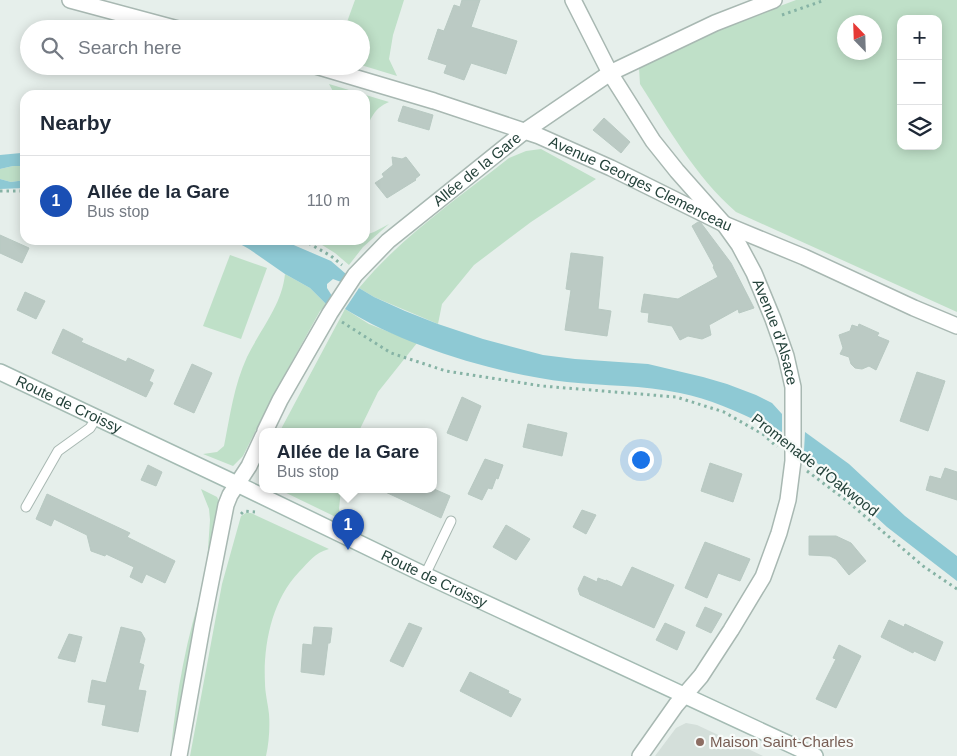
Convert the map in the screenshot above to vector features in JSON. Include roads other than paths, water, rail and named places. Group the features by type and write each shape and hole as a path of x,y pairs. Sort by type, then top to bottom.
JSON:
{"street":[{"path":"70,0 144,20"},
{"name":"Avenue d'Alsace","path":"573,0 610,73 653,141 724,224 739,245 754,273 773,319 786,356 793,387 793,461 788,500 779,532 762,577 701,676 685,694 640,756"},
{"name":"Allée de la Gare","path":"266,428 280,400 330,313 355,275 388,241 525,131 610,73 715,23 774,0"},
{"name":"Avenue Georges Clemenceau","path":"346,75 525,131 611,168 724,224 804,257 957,326"},
{"name":"Route de Croissy","path":"0,372 425,575 650,680 685,694 815,756"},
{"path":"180,756 224,514 230,495 249,466 259,445"}],"lane":[{"path":"26,506 58,451 90,428 97,418"},
{"path":"425,575 451,520"}],"water":[{"path":"20,153 20,166 0,169 0,155"},
{"path":"0,179 11,182 20,181 20,188 0,189"},
{"path":"242,245 294,245 331,261 346,274 341,282 333,279 327,284 327,288 332,296 327,305 310,288 285,274"},
{"path":"359,288 374,297 438,324 483,339 543,355 648,364 727,384 772,403 782,414 782,432 719,405 680,393 652,388 567,382 540,378 452,356 395,335 345,309"},
{"path":"805,432 849,464 905,516 957,556 957,581 887,527 804,451"}],"place":[{"name":"Allée de la Gare","path":"348,550"},
{"name":"Maison Saint-Charles","path":"700,742"}]}
